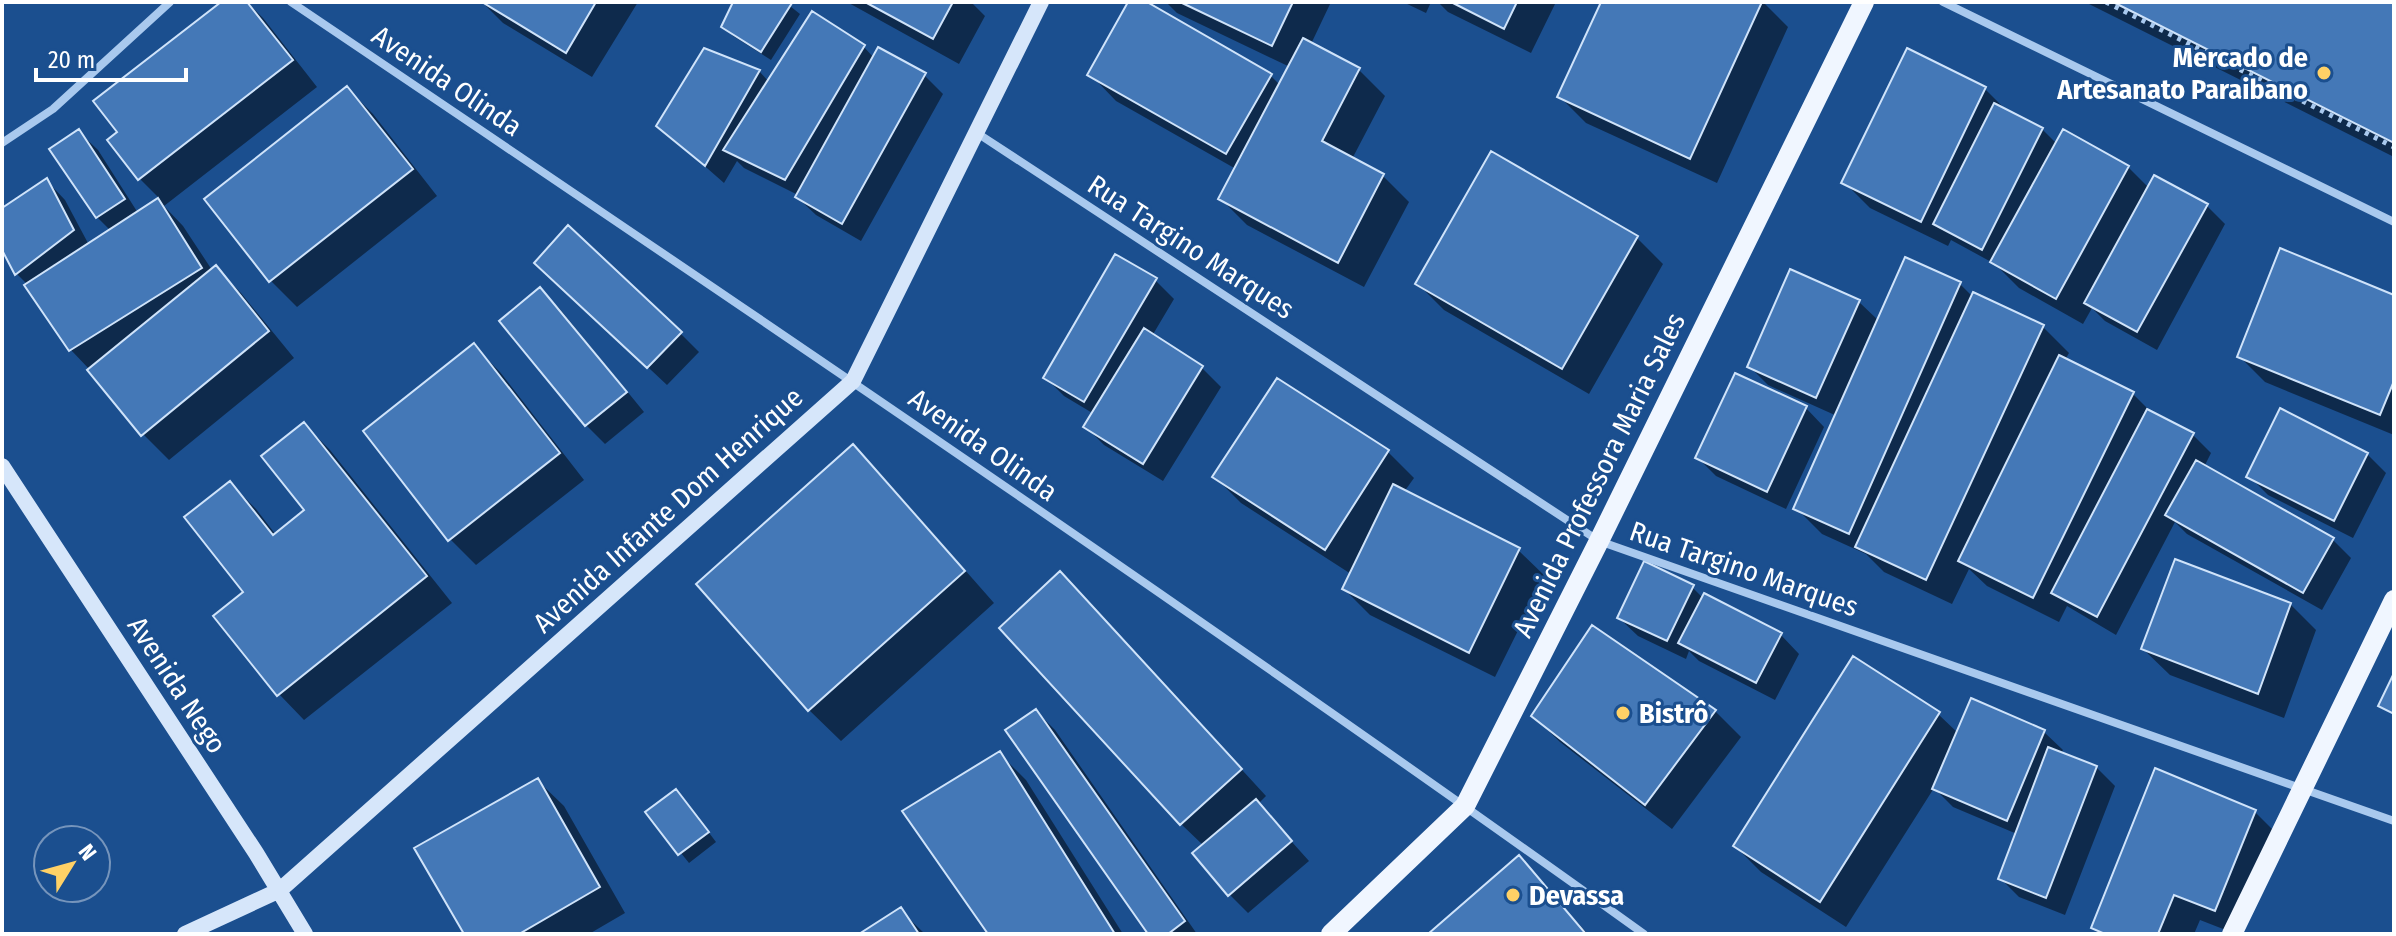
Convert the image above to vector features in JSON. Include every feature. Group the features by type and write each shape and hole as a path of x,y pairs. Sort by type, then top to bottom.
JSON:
{"main road":[{"name":"Avenida Infante Dom Henrique","path":"185,934 280,890 853,381 1041,2"},
{"name":"Avenida Professora Maria Sales","path":"1331,934 1465,806 1864,2"},
{"name":"Avenida Nego","path":"2,466 280,890 305,934"},
{"path":"2232,934 2394,600"}],"street":[{"path":"2,143 53,109 170,2"},
{"name":"Avenida Olinda","path":"291,2 853,381 1644,934"},
{"path":"1943,2 2394,222"},
{"name":"Rua Targino Marques","path":"977,133 1599,541 2394,821"}],"path":[{"path":"2106,2 2394,147"}],"building":[{"path":"221,2 247,2 293,60 138,180 107,140 117,132 93,101"},
{"path":"482,2 596,2 566,53"},
{"path":"733,2 792,3 761,52 721,27"},
{"path":"865,2 953,2 933,39"},
{"path":"1128,2 1147,2 1272,74 1226,154 1087,75"},
{"path":"1180,2 1293,2 1272,46"},
{"path":"1451,2 1517,2 1504,29"},
{"path":"1601,2 1762,2 1690,159 1557,97"},
{"name":"Mercado de Artesanato Paraibano","path":"2113,2 2394,2 2394,143"},
{"path":"812,11 865,45 785,180 723,150"},
{"path":"1303,38 1360,68 1322,141 1384,174 1338,263 1218,199"},
{"path":"878,47 926,73 842,224 795,197"},
{"path":"704,48 760,70 705,166 656,126"},
{"path":"1907,48 1986,87 1921,222 1841,183"},
{"path":"347,86 413,169 269,282 204,199"},
{"path":"1994,103 2043,128 1982,250 1933,224"},
{"path":"79,129 125,199 96,218 49,149"},
{"path":"2063,129 2129,166 2056,299 1990,262"},
{"path":"1491,151 1638,236 1562,369 1415,284"},
{"path":"2154,175 2208,204 2137,332 2084,303"},
{"path":"47,178 74,230 15,275 2,250 2,208"},
{"path":"158,198 202,268 69,351 24,285"},
{"path":"568,225 682,332 647,368 534,263"},
{"path":"2280,248 2394,295 2394,381 2380,415 2237,357"},
{"path":"1115,254 1157,278 1084,402 1043,378"},
{"path":"1905,257 1961,282 1849,534 1793,509"},
{"path":"216,265 269,331 141,436 87,370"},
{"path":"1790,269 1860,300 1816,398 1747,367"},
{"path":"540,287 627,392 585,426 499,321"},
{"path":"1973,292 2044,325 1926,580 1855,547"},
{"path":"1144,328 1203,366 1143,464 1083,427"},
{"path":"474,343 560,453 448,541 363,431"},
{"path":"2059,355 2134,392 2033,598 1958,561"},
{"path":"1735,373 1807,406 1767,492 1695,458"},
{"path":"1277,378 1389,450 1325,550 1212,477"},
{"path":"2280,408 2368,453 2334,521 2246,477"},
{"path":"2147,409 2194,433 2097,617 2051,593"},
{"path":"304,422 427,576 277,696 213,616 243,592 184,517 230,481 273,535 304,510 261,456"},
{"path":"853,444 965,571 808,711 696,584"},
{"path":"2196,460 2334,538 2303,593 2165,515"},
{"path":"1393,484 1520,548 1469,653 1342,589"},
{"path":"2175,559 2291,603 2258,694 2141,649"},
{"path":"1644,561 1694,585 1667,641 1617,618"},
{"path":"1060,571 1242,769 1180,825 999,628"},
{"path":"1704,593 1782,633 1756,683 1678,643"},
{"name":"Bistrô","path":"1592,625 1716,710 1645,805 1531,716"},
{"path":"1853,656 1940,712 1820,902 1733,846"},
{"path":"2394,673 2394,714 2378,706"},
{"path":"1971,698 2045,730 2007,821 1932,789"},
{"path":"1036,709 1185,921 1168,934 1148,934 1005,730"},
{"path":"2048,747 2097,766 2046,898 1998,879"},
{"path":"1000,751 1115,934 988,934 902,811"},
{"path":"2155,768 2256,810 2215,911 2174,895 2158,934 2105,934 2091,928"},
{"path":"538,778 600,887 519,934 464,934 414,848"},
{"path":"676,789 709,832 678,855 645,812"},
{"path":"1256,799 1292,841 1228,896 1192,853"},
{"name":"Devassa","path":"1519,855 1586,934 1428,934"},
{"path":"901,907 919,934 859,934"}],"place":[{"name":"Mercado de Artesanato Paraibano","path":"2324,73"},
{"name":"Bistrô","path":"1623,713"},
{"name":"Devassa","path":"1513,895"}]}
